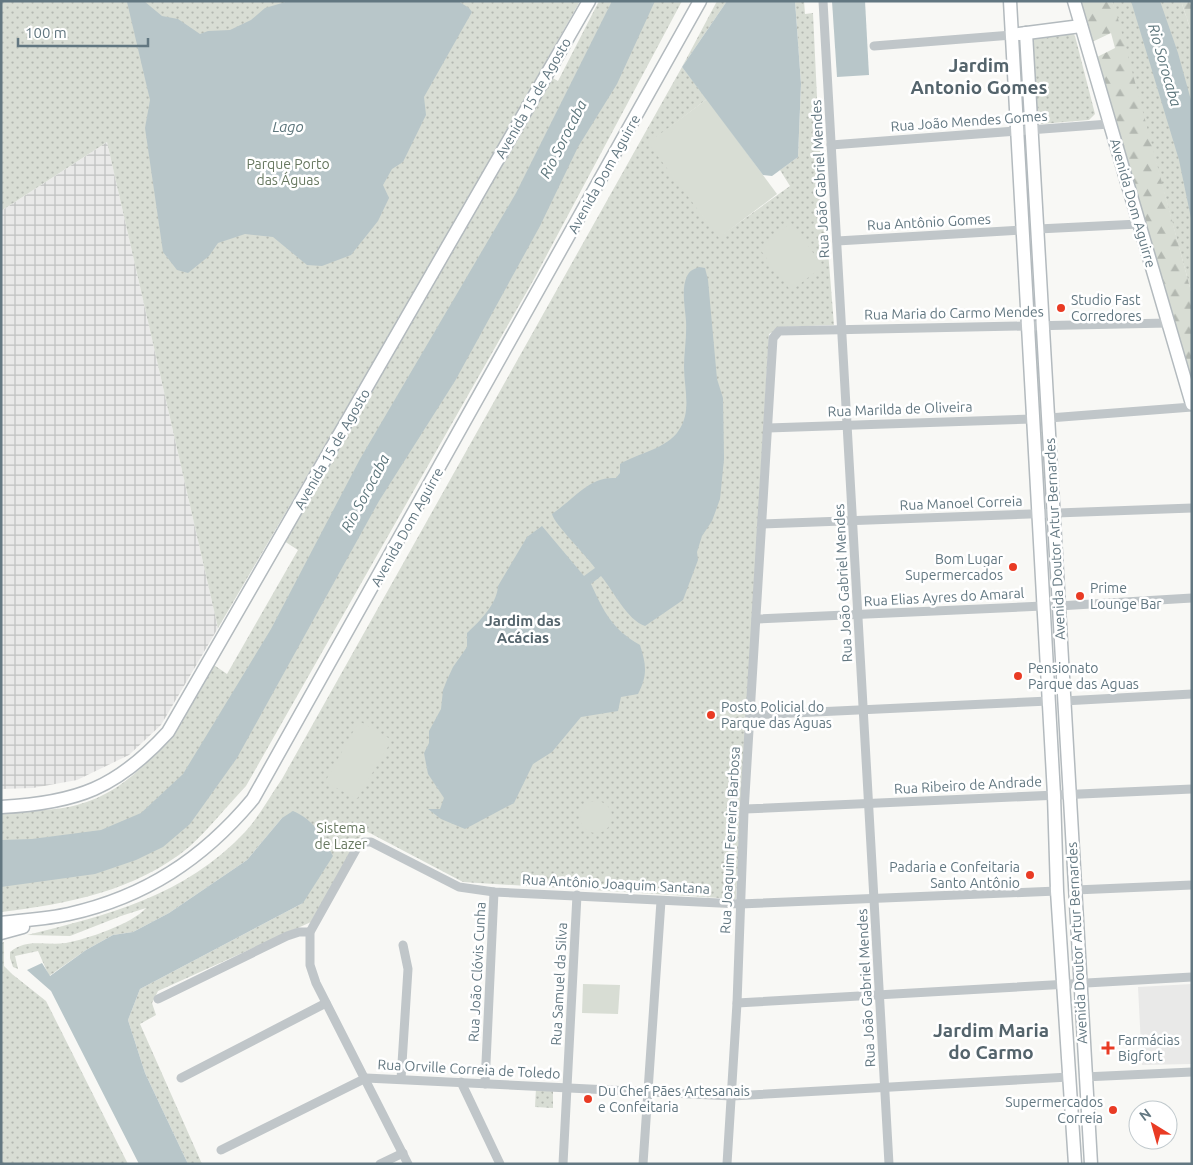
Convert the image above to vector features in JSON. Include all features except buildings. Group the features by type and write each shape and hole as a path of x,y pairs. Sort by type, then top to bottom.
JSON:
{"main road":[{"name":"Avenida 15 de Agosto","path":"3,806 33,805 64,799 100,788 122,775 146,756 168,732 589,1"},
{"name":"Avenida Dom Aguirre","path":"1,923 69,914 122,898 172,874 218,838 252,799 700,1"},
{"name":"Avenida Doutor Artur Bernardes","path":"1010,1 1054,795 1057,891 1075,1164"},
{"name":"Avenida Dom Aguirre","path":"1074,1 1192,406"},
{"path":"1012,34 1081,26"},
{"name":"Avenida Doutor Artur Bernardes","path":"1026,33 1033,130 1049,418 1052,513 1090,1164"},
{"path":"1,933 69,914"}],"street":[{"name":"Rua João Gabriel Mendes","path":"823,1 890,1164"},
{"path":"874,46 1012,34"},
{"name":"Rua João Mendes Gomes","path":"831,145 1109,124"},
{"path":"1038,229 1139,224"},
{"name":"Rua Antônio Gomes","path":"837,241 1022,230"},
{"name":"Rua Maria do Carmo Mendes","path":"773,338 779,332 842,329 1168,323"},
{"name":"Rua Joaquim Ferreira Barbosa","path":"727,1164 737,1003 750,714 773,338"},
{"path":"1049,418 1192,406"},
{"name":"Rua Marilda de Oliveira","path":"768,428 1033,419"},
{"name":"Rua Manoel Correia","path":"762,524 1192,508"},
{"path":"1058,606 1192,598"},
{"name":"Rua Elias Ayres do Amaral","path":"756,619 1043,606"},
{"path":"1063,701 1192,694"},
{"path":"750,714 1049,701"},
{"name":"Rua Ribeiro de Andrade","path":"745,809 1192,789"},
{"name":"Rua Antônio Joaquim Santana","path":"310,932 358,846 364,842 371,842 459,887 494,892 740,904 1057,891"},
{"path":"1075,890 1192,885"},
{"name":"Rua João Clóvis Cunha","path":"485,1084 494,892"},
{"name":"Rua Samuel da Silva","path":"563,1164 577,895"},
{"path":"644,1164 661,901"},
{"path":"158,999 287,936 299,932 310,932 310,965 326,1003 366,1078 408,1164"},
{"path":"401,1079 408,969 403,945"},
{"path":"737,1003 1192,977"},
{"path":"181,1078 326,1003"},
{"path":"1084,1077 1192,1072"},
{"name":"Rua Orville Correia de Toledo","path":"221,1150 366,1078 732,1096 1069,1077"},
{"path":"461,1082 500,1164"},
{"path":"380,1164 403,1153"}],"shaded area":[{"path":"107,142 218,628 161,725 129,755 77,780 33,788 1,789 1,211"},
{"path":"1192,984 1192,1064 1142,1065 1138,987"}],"green space":[{"name":"Parque Porto das Águas","path":"1,1 580,1 448,235 218,628 107,142 1,211"},
{"path":"599,1 682,1 534,279 246,786 189,847 147,875 124,885 76,900 1,912 1,812 69,807 101,796 141,768 158,749 188,708 214,665 227,674 298,550 284,541 549,76 558,81"},
{"path":"717,1 727,1 682,67"},
{"name":"Sistema de Lazer","path":"795,1 804,1 805,14 813,13 819,140 834,325 781,327 769,334 736,899 463,882 364,830 311,922 158,991 152,1003 156,1015 140,1024 202,1164 188,1164 145,1073 128,1020 140,989 303,903 282,818 247,860 169,913 133,932 113,935 86,950 49,976 38,951 15,956 18,969 13,967 10,952 23,945 37,943 59,944 75,941 109,930 131,920 146,908 70,936 27,935 116,910 144,900 171,887 197,872 222,854 255,820 282,779 682,67 707,99 649,143 719,237 790,186 780,170 798,157 801,84"},
{"path":"1081,1 1112,1 1117,15 1192,295 1192,382 1097,57 1115,48 1111,33 1092,42"},
{"path":"1112,1 1181,1 1192,34 1192,295"},
{"path":"1181,1 1192,1 1192,34"},
{"path":"1071,31 1075,36 1095,114 1089,120 1041,124 1038,120 1032,42 1035,37"},
{"path":"707,99 777,194 719,238 648,143"},
{"path":"791,223 823,266 791,291 759,248"},
{"path":"1033,333 1037,336 1045,500 1040,501"},
{"path":"359,721 392,740 357,799 325,782"},
{"path":"596,801 602,802 607,806 611,811 611,823 607,828 602,832 596,833 590,832 585,828 581,823 580,817 581,811 585,806 590,802"},
{"path":"4,942 4,966 46,1001 128,1164 1,1164 1,943"},
{"path":"583,984 620,985 618,1014 582,1013"},
{"path":"536,1088 553,1090 553,1108 535,1107"}],"water":[{"name":"Lago","path":"144,1 162,16 178,19 200,34 208,31 230,30 251,20 265,8 289,1 458,1 472,12 424,97 426,115 403,162 392,169 383,185 389,198 378,221 351,255 322,266 307,265 273,237 245,234 218,243 209,256 188,273 177,270 163,252 145,128 150,100 127,2"},
{"name":"Rio Sorocaba","path":"612,1 655,1 617,84 578,147 540,226 455,381 379,501 237,758 190,824 163,847 136,860 95,874 1,887 1,840 32,839 101,830 141,813 183,774 271,629 360,459 516,193"},
{"path":"727,1 795,1 801,84 798,157 772,176 763,175 682,67"},
{"path":"832,1 865,1 869,75 837,77"},
{"name":"Rio Sorocaba","path":"1131,1 1160,1 1178,53 1192,104 1192,223 1179,160"},
{"path":"699,267 705,268 708,280 717,379 723,398 724,459 720,499 712,521 702,536 697,552 698,560 683,600 645,626 632,618 601,576 591,584 610,619 622,633 640,645 644,658 645,675 638,694 621,697 618,711 581,717 552,752 533,764 514,803 465,829 441,819 428,809 440,809 444,798 428,774 424,753 429,743 429,731 441,709 443,690 447,680 453,667 467,647 467,633 491,606 498,586 527,537 542,526 584,576 595,568 558,525 552,514 589,485 606,478 616,478 620,473 620,464 667,442 679,430 683,423 686,407 684,287 688,274"},
{"path":"293,811 307,819 317,829 333,856 303,903 140,989 128,1020 145,1073 188,1164 139,1164 51,991 27,970 42,963 50,976 86,950 113,935 133,932 169,913 247,860 282,818"}],"place":[{"name":"Studio Fast Corredores","path":"1061,308"},
{"name":"Bom Lugar Supermercados","path":"1013,567"},
{"name":"Prime Lounge Bar","path":"1080,596"},
{"name":"Pensionato Parque das Aguas","path":"1018,676"},
{"name":"Posto Policial do Parque das Águas","path":"711,715"},
{"name":"Padaria e Confeitaria Santo Antônio","path":"1030,875"},
{"name":"Farmácias Bigfort","path":"1108,1048"},
{"name":"Du Chef Pães Artesanais e Confeitaria","path":"588,1099"},
{"name":"Supermercados Correia","path":"1113,1110"}],"district":[{"name":"Jardim Antonio Gomes","path":"979,76"},
{"name":"Jardim das Acácias","path":"523,628"},
{"name":"Jardim Maria do Carmo","path":"991,1041"}]}
